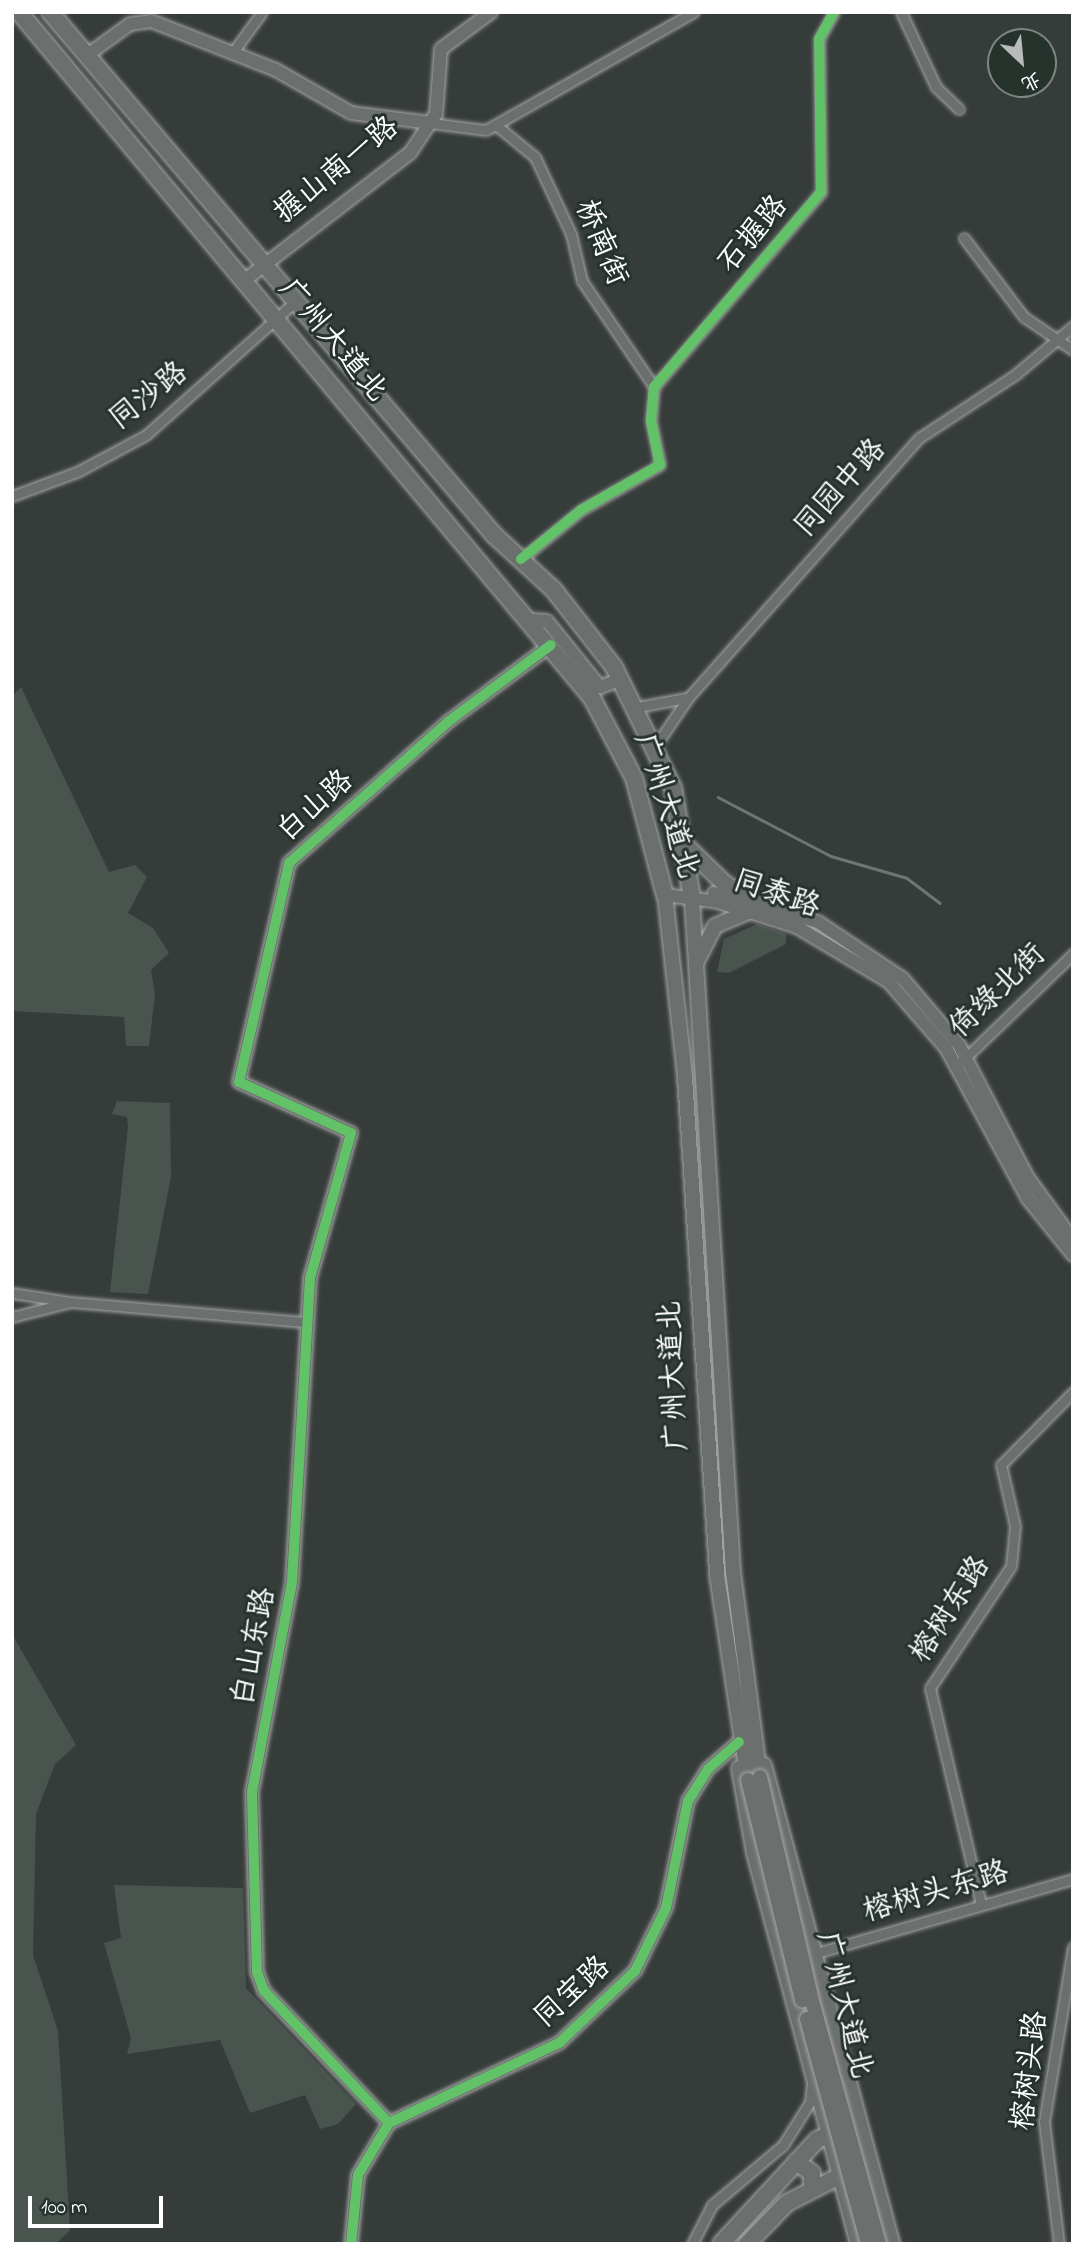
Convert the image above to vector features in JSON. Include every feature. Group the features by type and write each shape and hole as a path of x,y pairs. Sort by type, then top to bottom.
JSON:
{"highway":[{"name":"广州大道北","path":"19,12 533,620 621,748 666,895"},
{"name":"广州大道北","path":"50,12 295,302 521,559 561,598 622,679 656,745 688,848 692,894"},
{"path":"688,848 726,885 755,907"},
{"path":"721,2244 827,2132 856,2123"},
{"path":"796,2162 812,2173 812,2186"},
{"path":"747,2244 771,2214 812,2186 867,2162"}],"main road":[{"name":"广州大道北","path":"692,894 694,967 731,1548 746,1740"},
{"name":"广州大道北","path":"666,895 685,1077 713,1525 746,1740"},
{"path":"694,967 715,926 755,907"},
{"path":"685,1077 701,1075"},
{"path":"746,1740 754,1778"},
{"path":"746,1740 813,1954 856,2123 892,2244"},
{"path":"746,1740 746,1821 837,2173 858,2244"},
{"name":"广州大道北","path":"754,1778 867,2244"},
{"name":"广州大道北","path":"754,1778 814,2010 879,2244"},
{"path":"812,2071 840,2064"}],"street":[{"path":"233,52 262,12"},
{"name":"握山南一路","path":"246,280 263,264 410,153 431,123 441,49 491,12"},
{"path":"86,56 130,24 151,17 233,52 351,114 486,130 694,12"},
{"name":"石握路","path":"654,387 821,192 818,39 834,12"},
{"path":"901,12 936,87 959,109"},
{"name":"桥南街","path":"496,125 535,157 571,234 582,281 654,387"},
{"path":"964,238 1024,317 1073,350"},
{"name":"同沙路","path":"12,496 77,472 146,435 295,302"},
{"name":"同园中路","path":"656,745 688,698 919,438 1016,374 1052,338 1073,326"},
{"path":"521,559 581,510 660,465 651,421 654,387"},
{"path":"533,620 547,621 600,687 622,679"},
{"name":"白山路","path":"351,1133 239,1082 289,863 449,720 551,645"},
{"path":"637,707 659,708 688,698"},
{"name":"同泰路","path":"666,895 692,894 818,922 882,961 938,1015 1028,1178 1073,1240"},
{"name":"倚绿北街","path":"962,1061 1073,954"},
{"name":"同泰路","path":"962,1061 1028,1199 1073,1255"},
{"name":"白山东路","path":"351,1133 318,1244 304,1322 292,1582 252,1792 257,1972 264,1991 390,2123"},
{"path":"12,1293 71,1302 304,1322"},
{"path":"12,1317 71,1302"},
{"name":"榕树东路","path":"982,1904 929,1699 934,1678 1011,1566 1015,1526 1001,1465 1073,1392"},
{"name":"同宝路","path":"390,2123 559,2043 623,1984 660,1925 688,1801 708,1769 746,1740"},
{"name":"榕树头东路","path":"813,1954 1073,1879"},
{"name":"榕树头路","path":"1059,2244 1044,2122 1073,1947"},
{"path":"692,2244 712,2205 770,2161 797,2126 810,2102 812,2071"},
{"path":"351,2244 358,2175 390,2123"}],"shaded area":[{"path":"21,687 109,872 135,865 147,877 128,913 153,928 169,953 151,970 155,994 149,1046 126,1046 124,1017 12,1011 12,696"},
{"path":"757,924 786,934 786,944 729,973 717,972 724,939"},
{"path":"117,1101 170,1103 171,1177 148,1294 110,1292 128,1127 127,1117 112,1114"},
{"path":"12,1634 76,1745 55,1764 36,1814 33,1955 58,2031 70,2230 56,2244 12,2244"},
{"path":"114,1885 243,1888 246,1988 356,2104 338,2124 320,2129 305,2095 250,2113 220,2040 127,2054 131,2038 104,1943 121,1938"}],"waterway":[{"path":"718,797 831,856 907,878 940,903"}],"cycle path":[{"path":"521,559 581,510 660,465 651,421 654,387 821,192 819,39 834,12"},
{"path":"389,2123 264,1991 257,1972 252,1792 292,1582 310,1278 351,1133 239,1082 289,863 449,721 551,645"},
{"path":"351,2244 358,2175 389,2123 559,2043 635,1971 666,1908 688,1801 708,1769 739,1742"}]}
